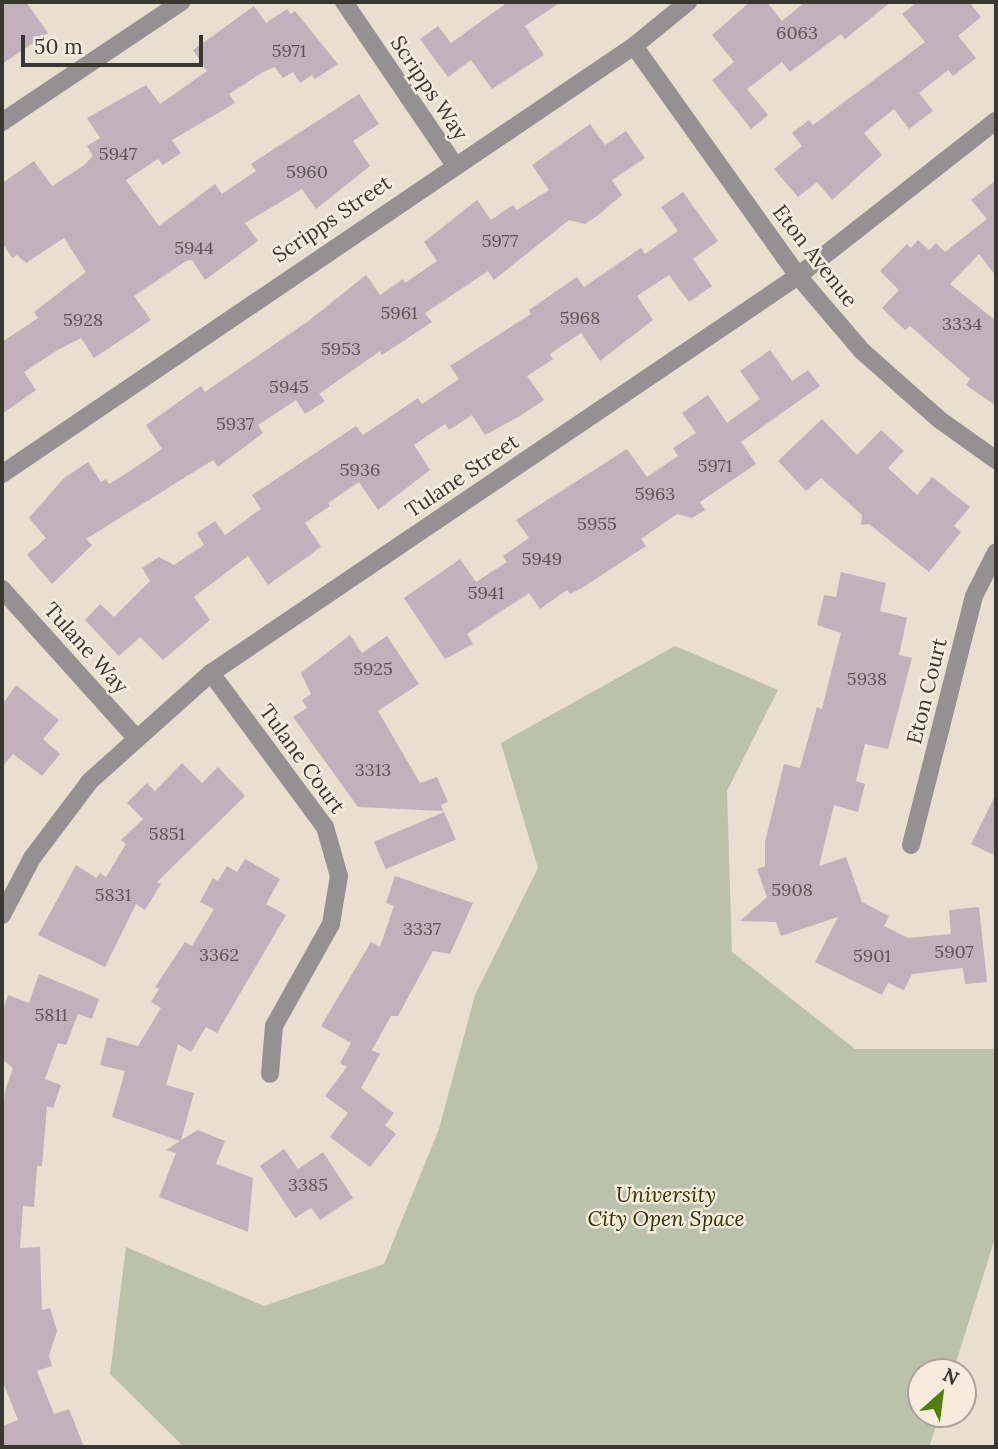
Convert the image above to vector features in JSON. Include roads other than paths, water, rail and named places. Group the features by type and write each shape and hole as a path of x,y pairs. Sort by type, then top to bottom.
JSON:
{"street":[{"path":"2,122 181,2"},
{"name":"Scripps Way","path":"344,2 454,164"},
{"name":"Scripps Street","path":"2,474 454,164 634,46 688,2"},
{"name":"Eton Avenue","path":"634,46 798,276 862,351 940,420 996,460"},
{"name":"Tulane Street","path":"2,915 33,858 89,781 211,673 798,276 996,121"},
{"name":"Eton Court","path":"911,845 974,596 996,552"},
{"name":"Tulane Way","path":"2,589 136,738"},
{"name":"Tulane Court","path":"211,673 325,827 339,876 331,924 274,1026 270,1074"}],"park label":[{"name":"University City Open Space","path":"666,1207"}]}
